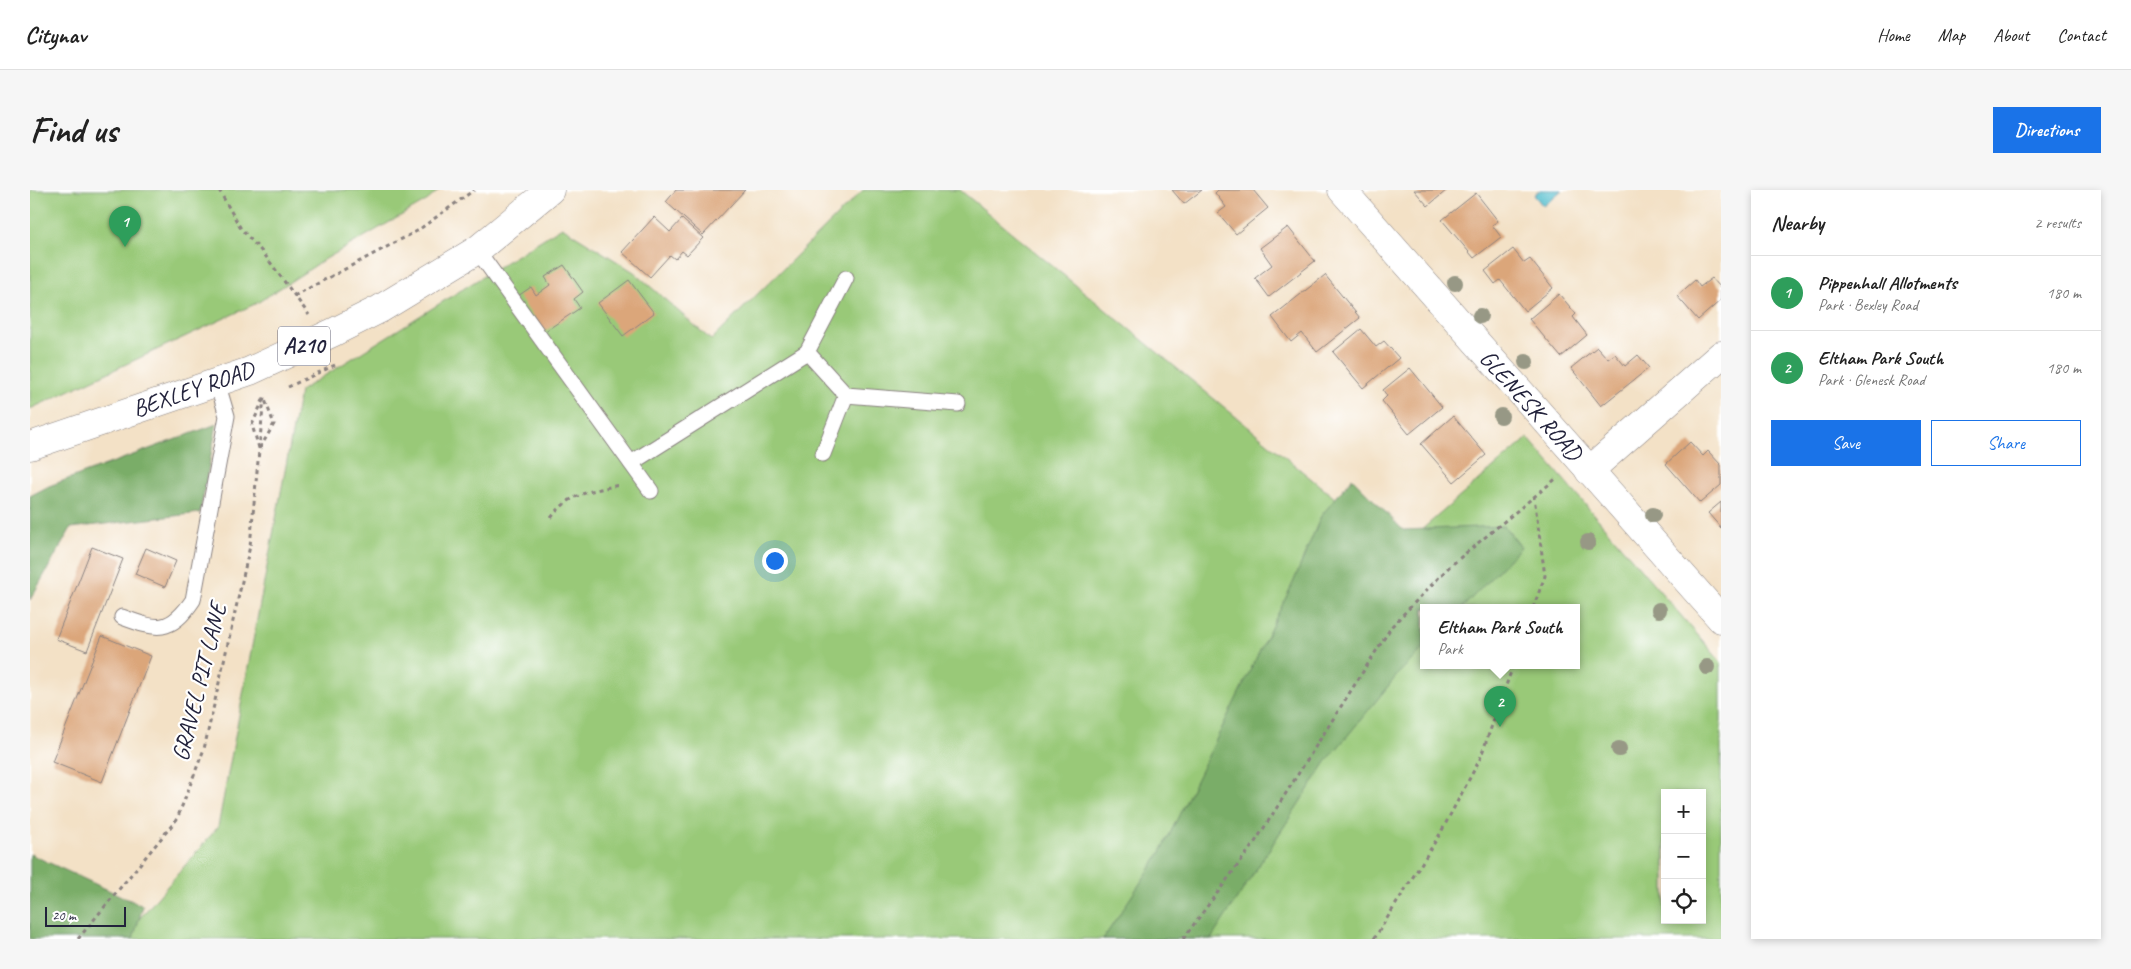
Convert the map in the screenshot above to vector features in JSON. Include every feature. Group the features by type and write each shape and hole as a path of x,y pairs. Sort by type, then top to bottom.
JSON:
{"street":[{"name":"BEXLEY ROAD","path":"30,446 250,371 334,332 380,309 477,250 550,190"},
{"name":"GLENESK ROAD","path":"1342,190 1721,619"},
{"path":"1589,470 1721,355"}],"lane":[{"path":"477,250 651,491"},
{"path":"635,469 807,352 846,278"},
{"path":"807,352 846,395 958,404"},
{"path":"122,617 150,627 167,625 181,618 194,600 227,416 217,382"},
{"path":"823,454 846,395"}],"path":[{"path":"219,190 241,229 264,254 312,320"},
{"path":"294,296 417,231 474,190"},
{"path":"282,389 335,365"},
{"path":"259,449 252,425 264,397 273,393"},
{"path":"259,449 274,424 264,397"},
{"name":"GRAVEL PIT LANE","path":"78,939 177,819 204,749 250,546 264,397"},
{"path":"551,518 562,503 582,494 624,484 635,469"},
{"path":"1183,939 1255,842 1392,626 1449,568 1534,496 1561,476"},
{"path":"1534,496 1545,576 1534,604"},
{"path":"1374,939 1440,834 1480,759 1512,669"}],"green space":[{"path":"30,190 439,190 428,200 324,260 257,303 30,409"},
{"path":"863,190 960,190 1398,550 1528,438 1721,662 1721,939 122,939 218,827 300,391 562,227 634,272 711,340"},
{"path":"217,424 200,513 71,528 30,600 30,496 49,486"},
{"path":"1352,478 1403,530 1504,526 1521,547 1466,604 1420,604 1420,652 1399,673 1326,762 1211,939 1103,939 1161,852 1293,583 1321,516"},
{"path":"30,854 143,906 133,939 30,939"}],"water":[{"path":"1540,190 1562,190 1543,206 1534,195"}],"building":[{"path":"676,190 745,190 703,235 666,202"},
{"path":"1172,190 1202,190 1184,204"},
{"path":"1218,190 1253,190 1268,208 1236,234 1218,213 1226,207 1215,193"},
{"path":"1414,190 1447,190 1428,206"},
{"path":"1476,193 1498,221 1492,225 1501,237 1474,258 1442,220"},
{"path":"654,217 670,232 682,219 703,238 687,255 682,251 675,259 670,255 650,277 622,252"},
{"path":"1288,227 1315,261 1269,297 1255,278 1272,265 1260,248"},
{"path":"1513,249 1524,263 1530,259 1553,288 1525,311 1500,280 1495,284 1485,271"},
{"path":"564,265 583,292 574,299 580,308 544,332 518,296 531,287 536,295 550,285 545,277"},
{"path":"1325,275 1360,318 1317,352 1302,333 1291,342 1272,317"},
{"path":"1712,278 1721,288 1721,300 1698,320 1677,296 1695,280 1700,287"},
{"path":"629,280 654,313 623,336 598,303"},
{"path":"1559,294 1576,314 1573,317 1587,335 1561,357 1529,319"},
{"path":"1361,329 1376,347 1384,341 1399,358 1363,388 1333,352"},
{"path":"1597,347 1608,359 1615,354 1625,366 1638,355 1649,368 1601,406 1571,368"},
{"path":"1410,368 1442,407 1409,434 1382,401 1387,396 1383,390"},
{"path":"1453,416 1486,455 1454,482 1421,444"},
{"path":"1690,442 1703,456 1708,451 1721,465 1721,485 1700,503 1666,464"},
{"path":"1721,502 1721,528 1708,513"},
{"path":"92,547 123,559 87,651 56,639"},
{"path":"146,548 176,561 165,587 135,574"},
{"path":"102,636 151,656 102,782 52,762"}],"place":[{"name":"Pippenhall Allotments","path":"125,247"},
{"name":"Eltham Park South","path":"1500,727"}]}
